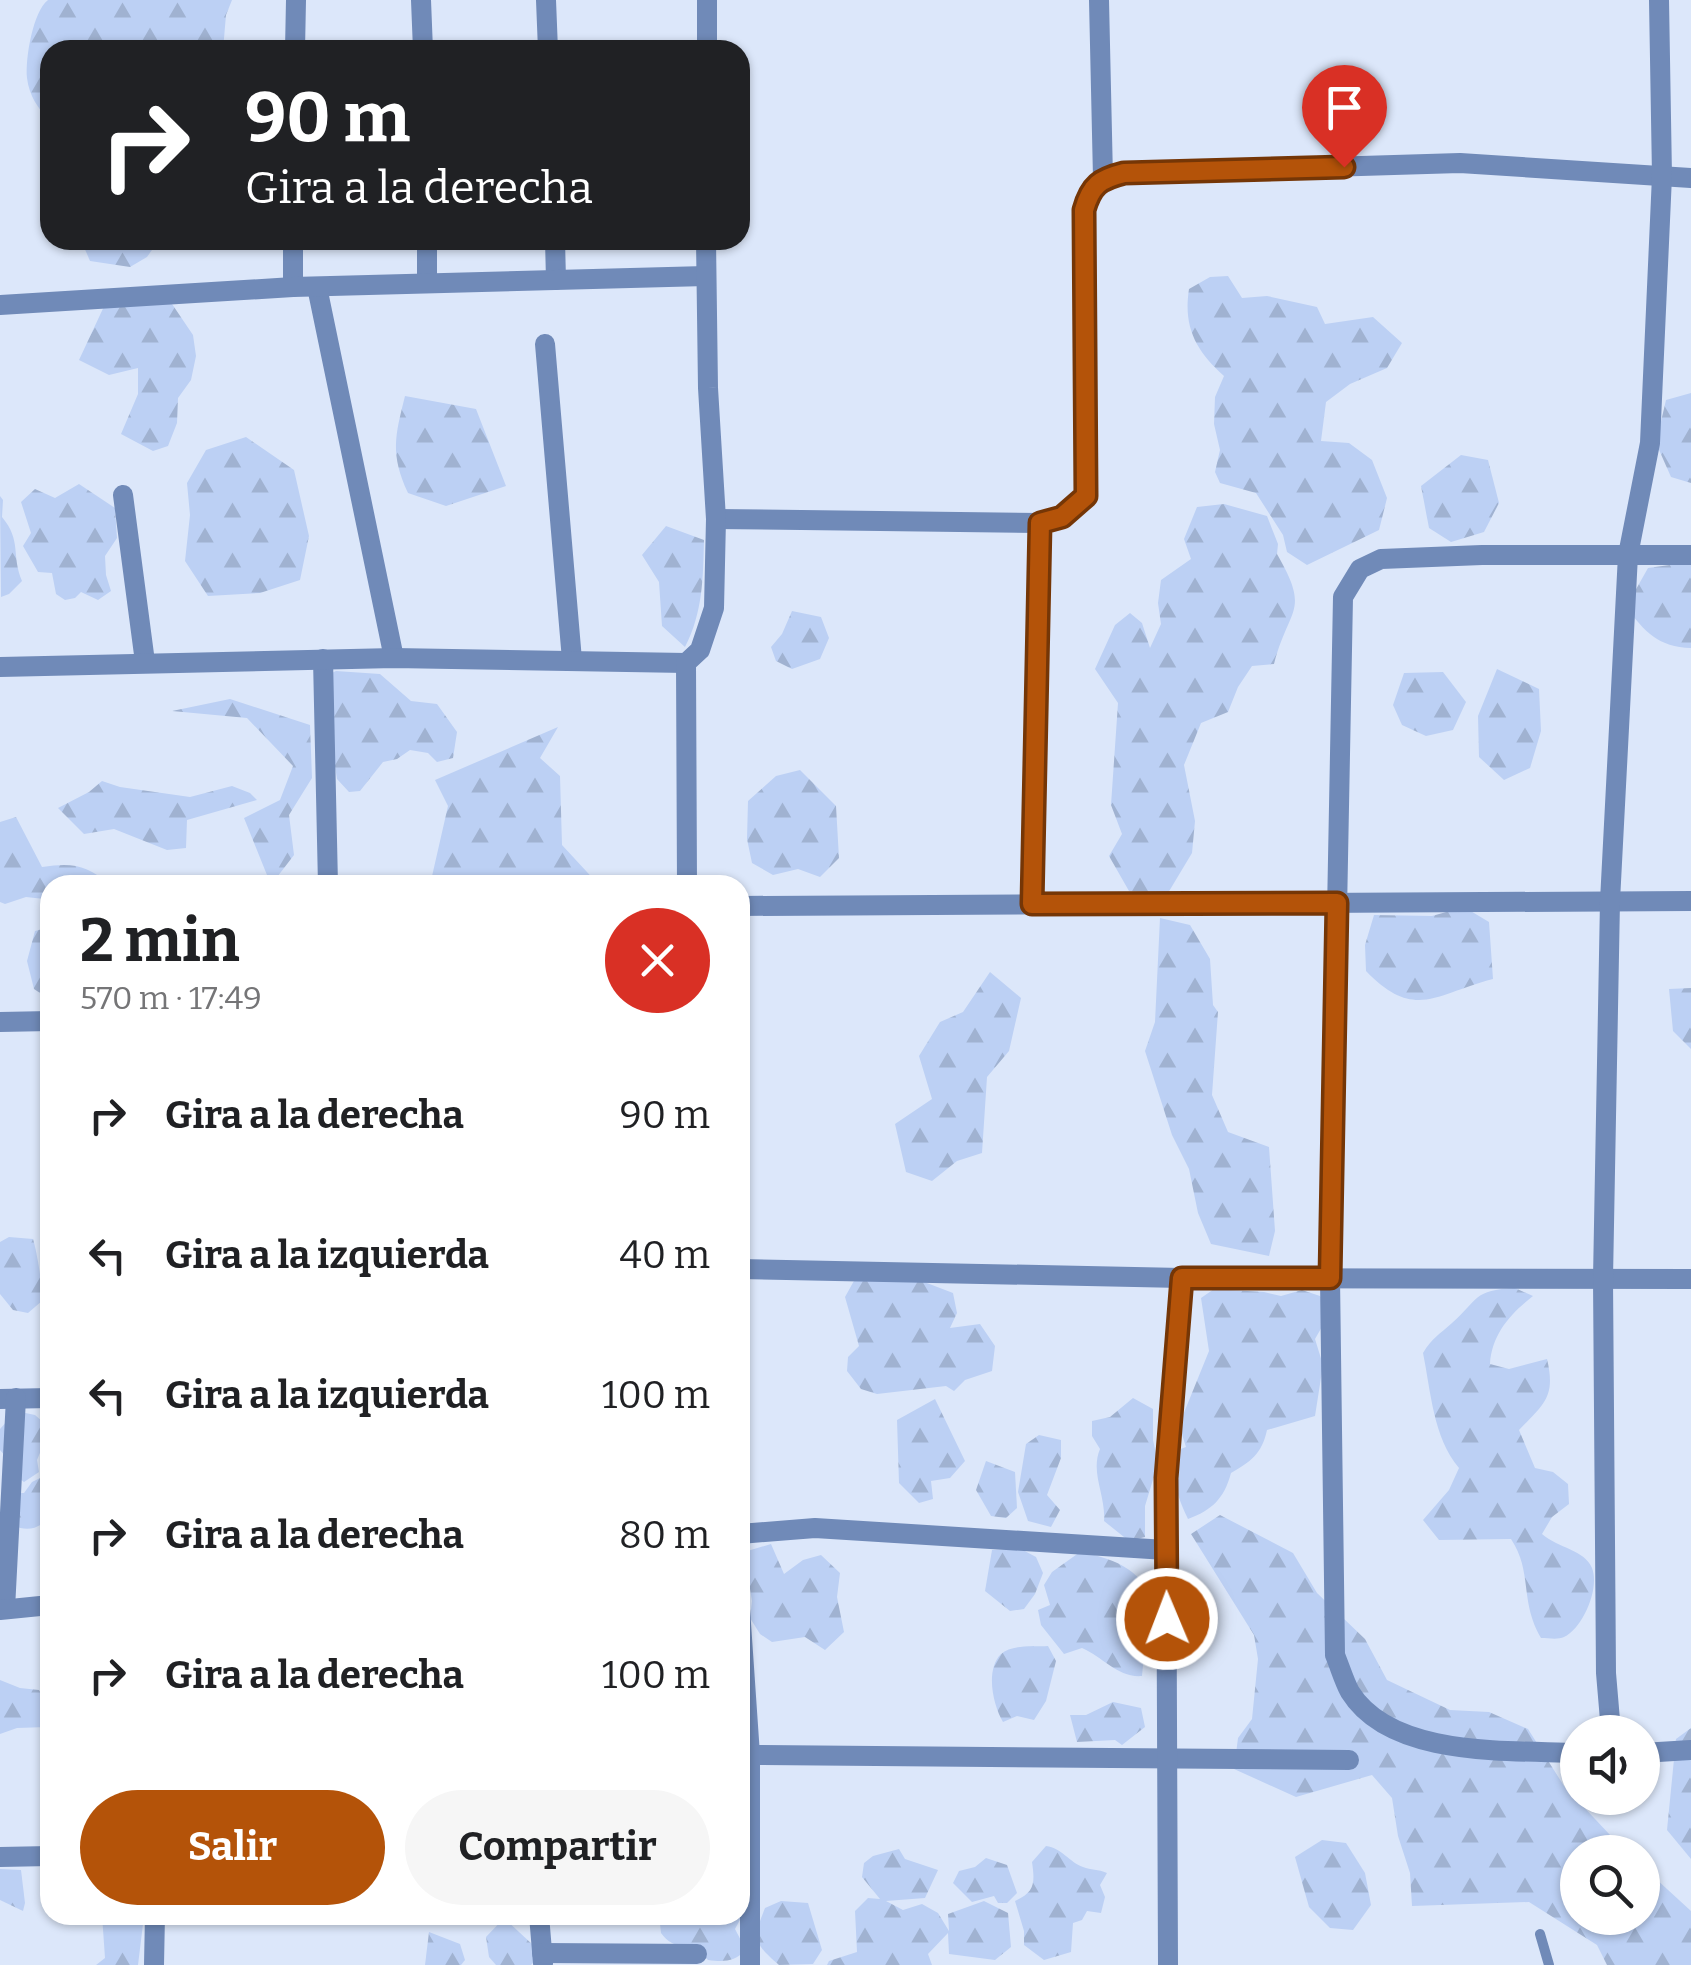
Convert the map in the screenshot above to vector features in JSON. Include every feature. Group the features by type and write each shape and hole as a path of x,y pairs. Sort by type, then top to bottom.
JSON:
{"street":[{"path":"295,40 296,0"},
{"path":"422,0 422,40"},
{"path":"546,0 548,40"},
{"path":"707,0 707,40"},
{"path":"1099,0 1103,178"},
{"path":"1610,1715 1603,1279 1610,901 1628,555 1650,443 1662,176 1659,0"},
{"path":"716,519 1040,523 1062,517 1086,496 1084,210 1089,190 1103,178 1124,173 1460,162 1691,178"},
{"path":"293,250 293,287"},
{"path":"426,250 428,283"},
{"path":"555,250 556,280"},
{"path":"0,667 394,658 686,662 700,650 714,608 716,519 706,250"},
{"path":"0,306 293,287 706,276"},
{"path":"317,287 394,658"},
{"path":"545,344 572,660"},
{"path":"123,495 144,662"},
{"path":"1032,904 1040,523"},
{"path":"1560,1752 1425,1742 1386,1726 1351,1693 1335,1655 1330,1278 1343,598 1360,568 1382,559 1691,555"},
{"path":"323,659 328,875"},
{"path":"686,662 687,875"},
{"path":"750,906 1691,901"},
{"path":"0,1022 40,1022"},
{"path":"750,1268 1182,1278 1691,1279"},
{"path":"1168,1965 1166,1478 1182,1278"},
{"path":"40,1398 8,1398 3,1610 40,1606"},
{"path":"750,1533 815,1528 1166,1550"},
{"path":"1660,1752 1691,1750"},
{"path":"750,1965 750,1755 1349,1760"},
{"path":"0,1856 40,1856"},
{"path":"154,1965 155,1925"},
{"path":"539,1925 542,1959 697,1954"}],"lane":[{"path":"1540,1934 1549,1965"}],"green space":[{"path":"48,0 232,0 224,40 40,40 40,109 28,84 27,70 34,25"},
{"path":"85,250 152,250 130,267 90,261"},
{"path":"1228,276 1242,298 1267,296 1317,307 1325,324 1373,317 1402,343 1387,368 1350,384 1326,402 1321,441 1349,443 1372,460 1387,498 1379,530 1307,565 1287,552 1283,535 1256,493 1220,483 1215,472 1220,450 1214,424 1215,397 1224,376 1199,348 1190,327 1188,303 1189,289 1210,277"},
{"path":"107,300 170,301 193,335 196,356 191,380 178,398 177,423 168,446 153,451 121,434 138,394 138,368 109,375 79,360"},
{"path":"1691,393 1691,483 1671,477 1656,443 1666,400"},
{"path":"405,396 476,409 506,486 446,506 408,493 396,445"},
{"path":"246,437 294,470 309,536 300,580 260,593 208,596 185,561 190,515 187,483 206,450"},
{"path":"1461,455 1488,460 1499,503 1484,532 1451,542 1429,528 1421,486"},
{"path":"79,484 115,508 117,538 105,556 111,591 98,600 81,592 65,600 56,594 52,573 38,572 23,546 31,533 21,502 35,489 55,498"},
{"path":"0,496 2,517 12,533 22,581 1,597"},
{"path":"1224,504 1267,516 1278,544 1277,554 1293,588 1294,609 1274,664 1252,666 1228,712 1201,723 1184,765 1195,821 1192,853 1168,893 1129,891 1109,856 1122,834 1111,805 1118,703 1095,669 1115,625 1130,613 1142,623 1150,648 1161,624 1161,580 1191,559 1184,539 1197,507"},
{"path":"666,526 704,540 699,608 685,647 662,626 659,582 642,555"},
{"path":"1691,562 1691,648 1670,645 1653,636 1626,607 1648,568"},
{"path":"792,611 821,617 829,638 820,659 792,669 776,661 771,647"},
{"path":"1497,669 1539,689 1541,731 1530,768 1504,780 1479,757 1478,716"},
{"path":"336,671 380,674 411,701 437,704 457,732 453,758 437,762 428,753 410,750 383,762 360,791 349,792 337,779 321,678"},
{"path":"1443,672 1466,702 1453,730 1426,736 1402,725 1393,705 1404,673"},
{"path":"230,699 310,725 312,778 289,815 294,855 279,875 267,875 244,818 280,800 293,766 247,718 172,711"},
{"path":"558,727 540,758 560,776 562,845 590,875 432,875 448,806 435,780"},
{"path":"800,770 836,806 839,858 820,877 798,869 773,875 752,863 747,839 748,801 776,776"},
{"path":"102,781 190,797 232,786 257,800 187,820 186,848 167,850 114,829 84,834 58,808"},
{"path":"16,817 42,867 79,867 97,875 40,875 40,899 0,902 0,822"},
{"path":"1464,907 1489,922 1493,979 1441,996 1413,1000 1383,987 1366,971 1365,945 1374,915 1432,916"},
{"path":"1160,918 1190,925 1210,959 1213,1005 1218,1012 1212,1095 1228,1132 1269,1147 1275,1231 1269,1256 1211,1244 1198,1213 1189,1169 1172,1135 1145,1051 1155,1022"},
{"path":"40,930 40,993 34,989 27,961 35,931"},
{"path":"990,972 1021,998 1009,1051 987,1077 982,1153 957,1161 932,1181 906,1172 895,1124 932,1099 919,1056 940,1022 963,1012"},
{"path":"1691,988 1691,1049 1673,1031 1669,989"},
{"path":"9,1237 33,1239 40,1273 40,1303 28,1313 13,1310 0,1294 0,1242"},
{"path":"855,1279 919,1280 953,1293 957,1313 950,1328 980,1324 995,1346 992,1371 965,1380 954,1391 946,1386 877,1394 861,1389 847,1371 848,1357 859,1346 845,1297"},
{"path":"1515,1288 1533,1296 1504,1326 1494,1343 1490,1364 1509,1369 1547,1359 1550,1382 1546,1399 1519,1430 1535,1468 1553,1472 1568,1484 1569,1504 1552,1517 1542,1534 1583,1557 1594,1576 1592,1596 1578,1625 1559,1638 1541,1638 1534,1624 1522,1563 1511,1539 1439,1540 1423,1520 1449,1490 1459,1468 1438,1428 1423,1353 1478,1297"},
{"path":"1214,1289 1281,1296 1302,1290 1320,1296 1331,1311 1315,1339 1323,1365 1315,1416 1267,1430 1258,1451 1231,1473 1216,1502 1188,1519 1175,1478 1178,1450 1186,1447 1179,1425 1209,1351 1201,1298"},
{"path":"1133,1398 1153,1409 1158,1463 1145,1506 1145,1537 1129,1541 1104,1521 1097,1475 1100,1449 1092,1436 1092,1421 1110,1417"},
{"path":"935,1399 965,1461 950,1478 931,1481 933,1499 919,1503 899,1483 897,1420"},
{"path":"16,1411 40,1419 39,1472 24,1482 12,1473 11,1463 0,1450 0,1429"},
{"path":"1039,1435 1061,1440 1061,1458 1047,1495 1060,1510 1051,1527 1028,1521 1018,1492 1026,1444"},
{"path":"986,1461 1015,1472 1017,1508 1006,1518 991,1516 976,1490"},
{"path":"40,1478 40,1525 29,1529 13,1525 17,1493 24,1493"},
{"path":"1220,1515 1293,1553 1317,1593 1365,1639 1387,1680 1450,1710 1489,1712 1528,1729 1560,1780 1560,1815 1591,1815 1610,1835 1560,1835 1560,1922 1529,1902 1412,1906 1410,1873 1398,1836 1392,1798 1372,1775 1296,1797 1234,1769 1238,1738 1252,1719 1258,1659 1254,1635 1191,1534"},
{"path":"771,1544 784,1574 803,1560 821,1555 840,1573 837,1597 844,1632 825,1650 805,1637 772,1642 760,1634 750,1618 750,1550"},
{"path":"1021,1549 1036,1557 1043,1573 1024,1609 1010,1611 985,1591 992,1550"},
{"path":"1080,1552 1123,1566 1147,1590 1154,1650 1143,1665 1142,1676 1118,1670 1082,1648 1064,1654 1041,1625 1038,1610 1050,1605 1044,1585 1052,1572"},
{"path":"1048,1646 1056,1661 1046,1701 1034,1720 1017,1716 1003,1722 992,1688 996,1661 1011,1649"},
{"path":"0,1680 39,1690 40,1727 17,1728 0,1734"},
{"path":"1113,1702 1141,1708 1145,1727 1122,1745 1115,1740 1077,1742 1070,1715 1086,1715"},
{"path":"1691,1728 1691,1859 1667,1830 1676,1739"},
{"path":"1322,1840 1346,1843 1365,1873 1371,1905 1353,1930 1330,1928 1309,1907 1295,1857"},
{"path":"1046,1846 1083,1867 1107,1873 1100,1885 1105,1897 1101,1913 1087,1911 1082,1920 1073,1923 1071,1952 1044,1960 1024,1945 1015,1901 1030,1890 1032,1862"},
{"path":"899,1849 905,1859 938,1870 925,1898 886,1901 903,1910 922,1904 938,1913 949,1931 948,1914 984,1901 1008,1913 1011,1947 995,1960 949,1954 948,1933 928,1954 932,1965 827,1965 857,1952 855,1911 868,1898 880,1899 862,1877 864,1863 873,1856"},
{"path":"986,1858 1007,1865 1017,1893 1007,1903 998,1903 994,1896 972,1902 953,1883 959,1871 975,1867"},
{"path":"0,1869 21,1870 23,1911 0,1900"},
{"path":"1660,1883 1691,1911 1691,1965 1607,1965 1597,1945 1581,1935 1660,1935"},
{"path":"781,1901 808,1903 822,1950 813,1964 779,1965 760,1945 757,1933 765,1908"},
{"path":"103,1925 143,1925 138,1965 96,1965 105,1958"},
{"path":"497,1925 512,1925 533,1945 537,1959 531,1965 496,1965 489,1957 486,1937"},
{"path":"660,1925 737,1925 735,1929 746,1950 733,1959 708,1960 672,1943 661,1933"},
{"path":"429,1932 460,1944 465,1960 461,1965 425,1965"}],"route":[{"path":"1167,1619 1166,1478 1182,1278 1330,1278 1337,903 1032,904 1040,523 1062,517 1086,496 1084,210 1089,190 1103,178 1124,173 1344,167"}]}
